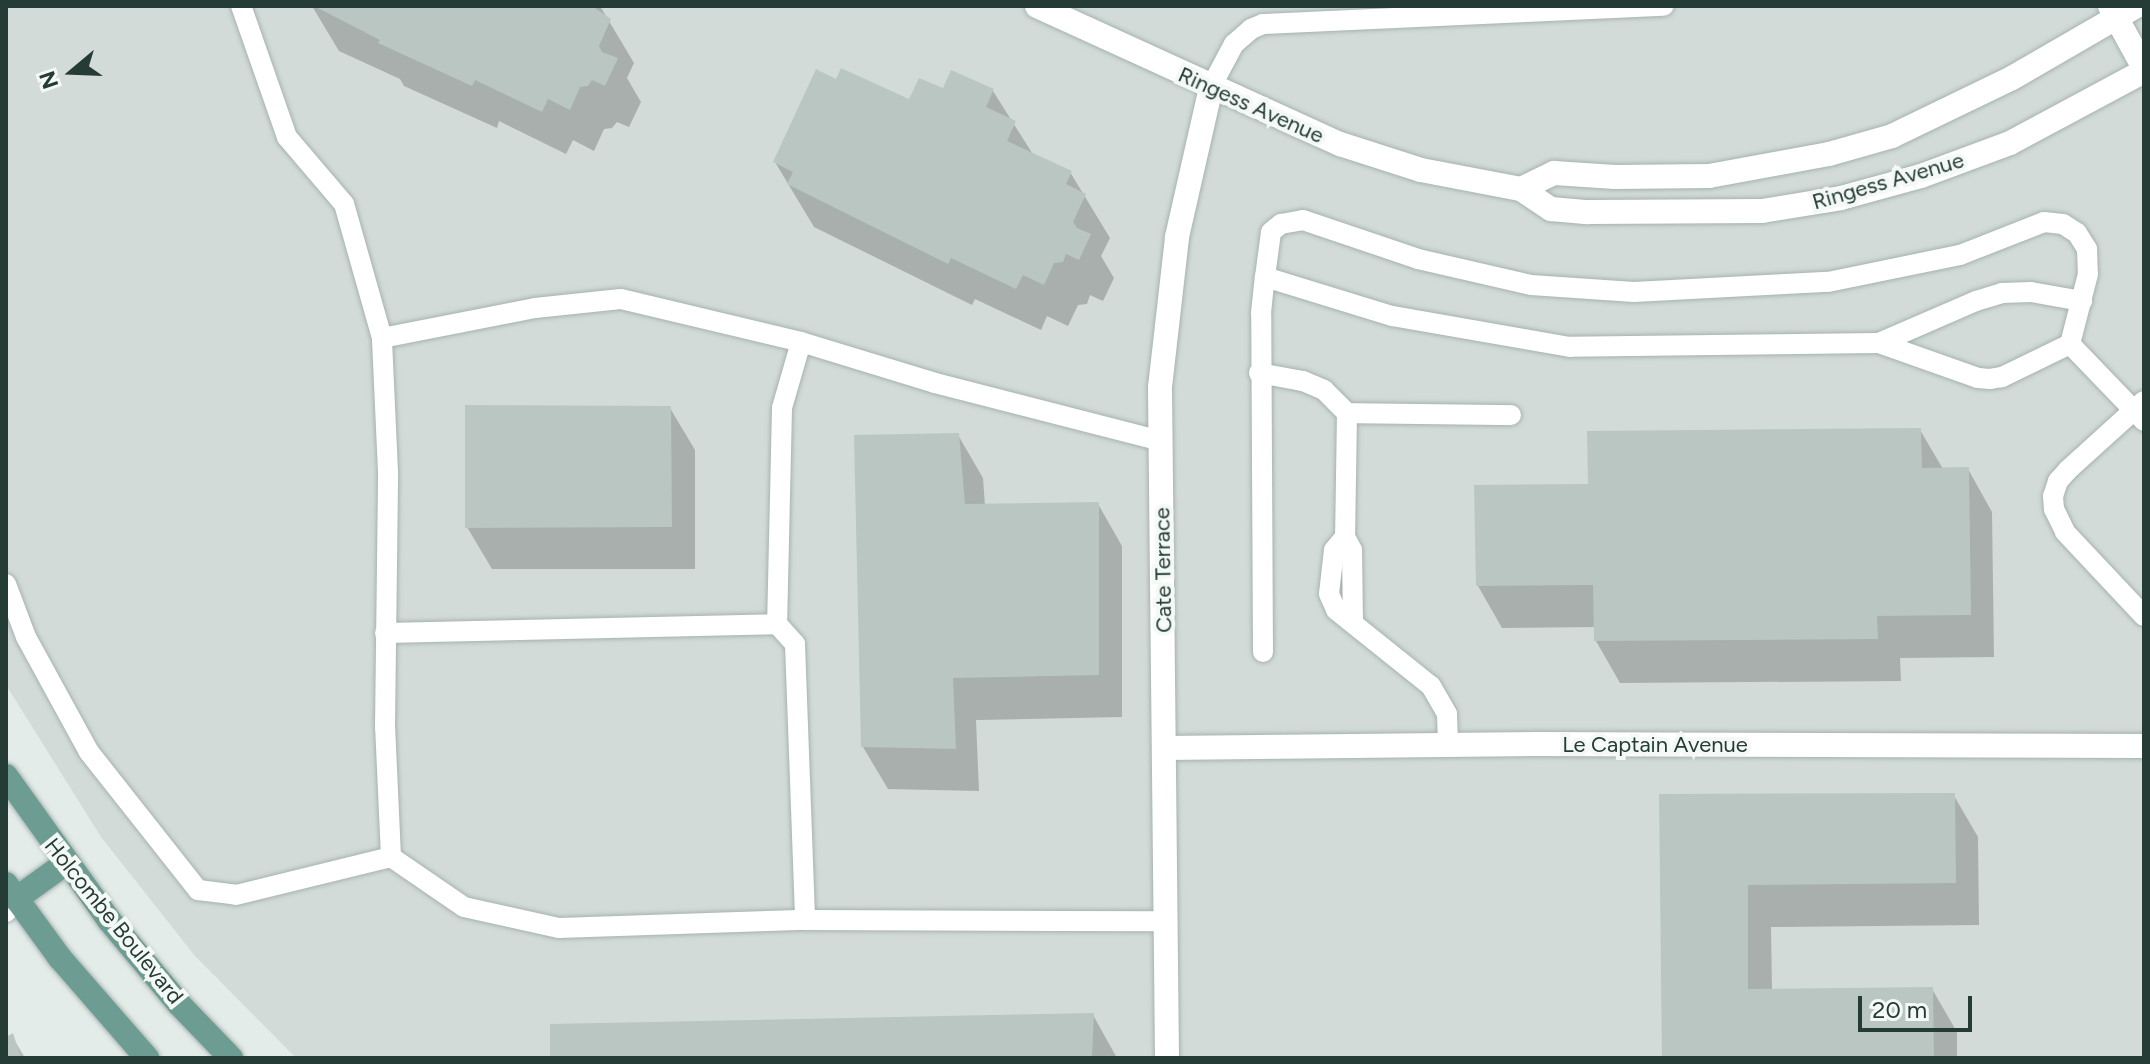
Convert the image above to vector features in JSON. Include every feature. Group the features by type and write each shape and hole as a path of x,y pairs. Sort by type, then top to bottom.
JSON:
{"main road":[{"name":"Holcombe Boulevard","path":"6,776 66,863 169,992 226,1056"},
{"path":"66,863 8,899 147,1058"}],"street":[{"name":"Ringess Avenue","path":"1037,6 1289,124 1381,159 1521,189 1551,209 1631,213 1762,211 1841,198 1921,176 2010,143 2144,69"},
{"name":"Ringess Avenue","path":"1521,189 1554,173 1615,177 1709,176 1829,154 1892,136 2012,78 2120,10"},
{"path":"2120,10 2144,69"},
{"name":"Cate Terrace","path":"1167,1058 1160,387 1177,237 1211,87"},
{"name":"Le Captain Avenue","path":"1165,748 1448,745 2144,746"}],"lane":[{"path":"241,6 287,137 344,204 382,338 388,472 385,633 391,857"},
{"path":"1211,87 1234,44 1251,29 1263,24 1374,12 1664,6"},
{"path":"1263,652 1259,373 1265,277 1271,232 1292,220 1303,220 1418,259 1531,285 1634,292 1828,282 1960,255 2044,222 2063,224 2077,233 2087,249 2088,274 2070,344 2002,377 1990,379 1978,378 1879,343 1570,347 1392,316 1265,277"},
{"path":"1879,343 2002,293 2031,292 2082,301"},
{"path":"382,338 535,308 621,299 801,342 935,383 1161,441"},
{"path":"801,342 782,408 777,624 795,644 805,920"},
{"path":"2070,344 2140,411 2058,481 2053,496 2054,509 2065,532 2144,616"},
{"path":"1259,373 1303,381 1324,390 1347,413 1511,415"},
{"path":"1347,413 1345,537 1352,550 1353,622 1431,686 1447,714 1448,745"},
{"path":"6,584 26,637 89,752 198,890 236,895 391,857 464,907 559,928 805,920 1165,921"},
{"path":"385,633 777,624"}],"shaded area":[{"path":"6,6 2144,6 2144,1058 296,1058 195,956 101,837 6,685"}],"building":[{"path":"314,6 592,6 611,19 599,46 602,52 618,58 605,86 592,80 588,86 580,87 570,110 548,99 542,112 475,80 472,86 378,43 380,40"},
{"path":"841,68 909,99 919,78 943,88 951,70 994,89 986,107 1016,121 1007,141 1072,171 1066,184 1086,194 1073,222 1077,228 1091,234 1079,260 1066,254 1063,262 1054,263 1044,285 1023,275 1016,289 951,258 948,264 787,184 793,172 773,162 816,69 836,79"},
{"path":"465,405 671,406 672,527 465,528"},
{"path":"1921,428 1922,468 1969,467 1971,615 1877,616 1878,639 1594,641 1593,585 1476,586 1474,485 1588,484 1587,431"},
{"path":"959,433 965,504 1099,502 1099,675 953,678 956,749 861,747 854,435"},
{"path":"1955,793 1956,883 1748,885 1748,989 1933,987 1934,1058 1662,1058 1659,794"},
{"path":"1094,1013 1092,1058 550,1058 550,1024"},
{"path":"13,1033 21,1058 6,1058 6,1037"}]}
